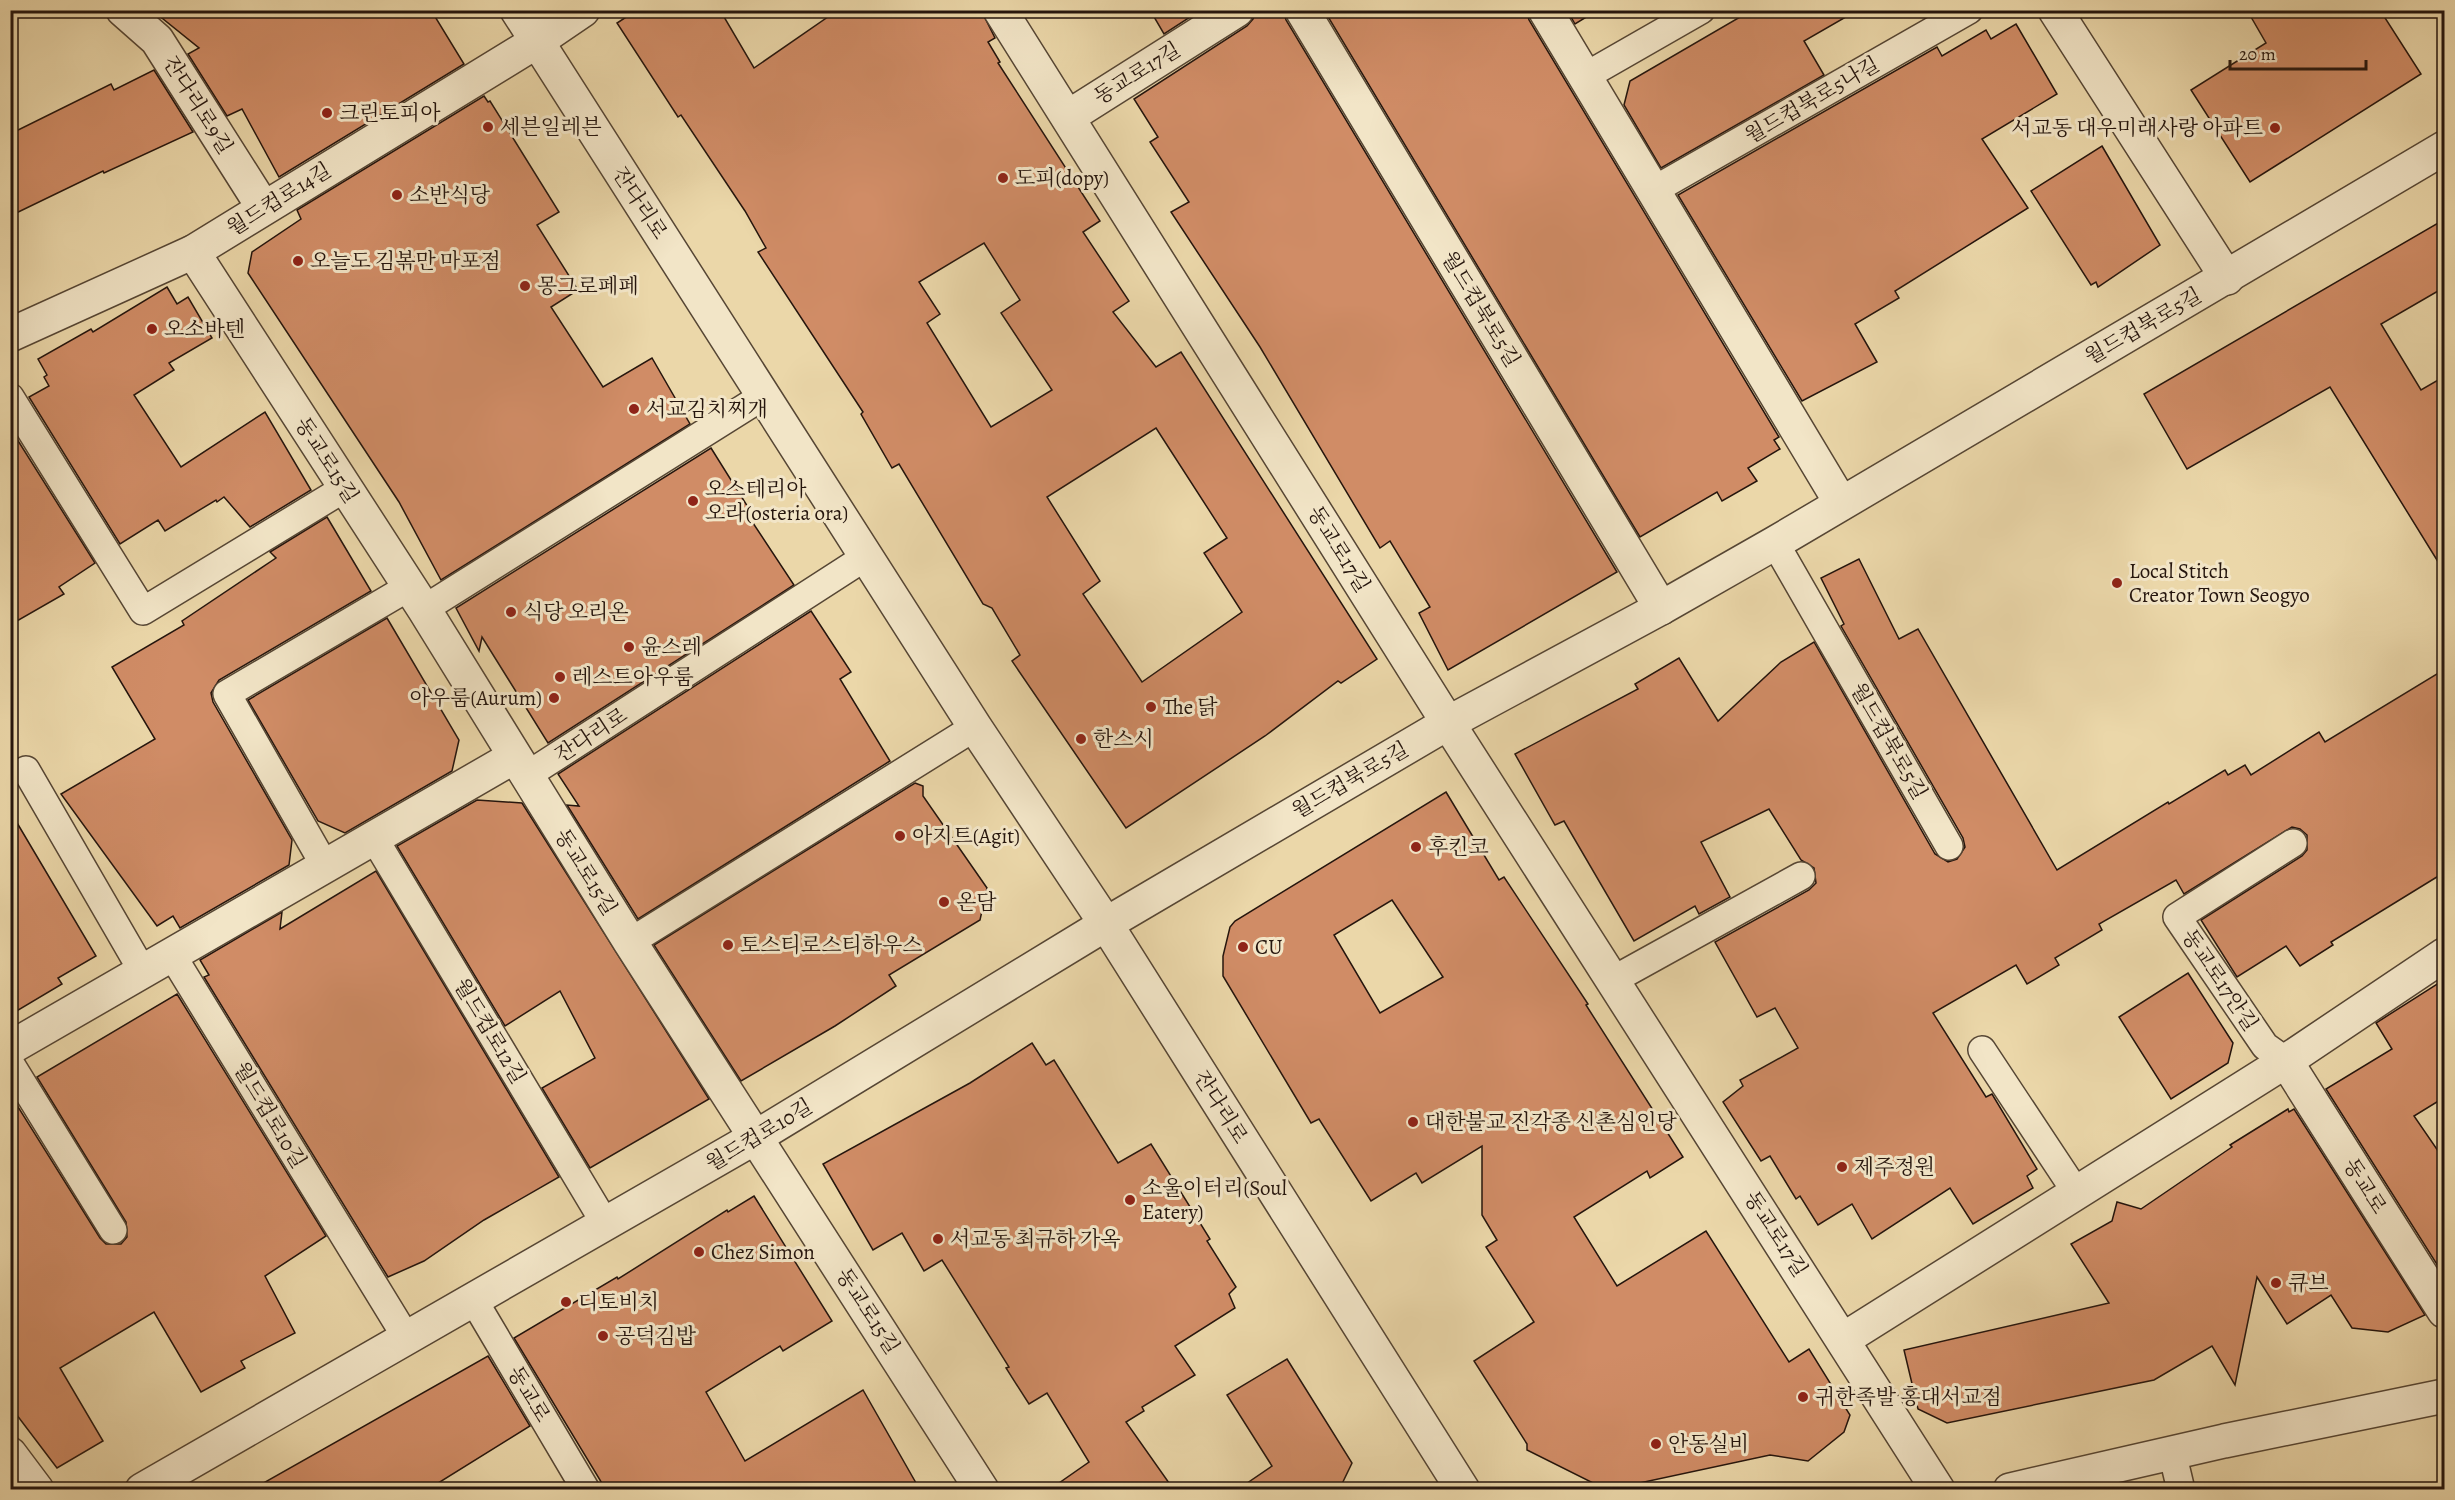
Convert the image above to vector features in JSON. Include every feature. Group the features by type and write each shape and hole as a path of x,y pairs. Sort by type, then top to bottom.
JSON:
{"street":[{"name":"잔다리로9길","path":"123,10 157,40 263,207"},
{"name":"잔다리로","path":"517,10 975,727 1107,924 1463,1490"},
{"name":"월드컵로14길","path":"10,335 193,252 263,207 536,42 583,10"},
{"name":"동교로17길","path":"1000,10 1448,723 1844,1339 1938,1490"},
{"name":"동교로17길","path":"1068,117 1237,10"},
{"name":"월드컵북로5길","path":"1302,10 1661,608"},
{"path":"1545,10 1841,502"},
{"path":"2055,10 2227,278"},
{"name":"월드컵북로5길","path":"1107,924 1448,723 1661,608 1775,543 1841,502 2227,278 2445,148"},
{"name":"동교로15길","path":"193,252 416,598 630,942 982,1490"},
{"path":"10,1048 374,838 520,767"},
{"name":"월드컵로10길","path":"142,1490 406,1336 606,1225 756,1137 1107,924"},
{"path":"1844,1339 2286,1061 2445,955"},
{"name":"동교로","path":"2286,1061 2445,1311"},
{"path":"2010,1490 2172,1452 2445,1396"},
{"path":"10,1454 37,1490"}],"lane":[{"path":"1584,77 1701,10"},
{"name":"월드컵북로5나길","path":"1654,190 1969,10"},
{"path":"325,866 227,694 416,598 765,395"},
{"path":"10,397 143,611 345,488"},
{"name":"월드컵북로5길","path":"1775,543 1949,846"},
{"name":"잔다리로","path":"520,767 867,556"},
{"path":"630,942 975,727"},
{"path":"26,770 143,972"},
{"name":"월드컵로12길","path":"374,838 606,1225"},
{"name":"동교로17안길","path":"2286,1061 2265,1046 2177,917 2293,843"},
{"path":"1613,980 1801,876"},
{"name":"월드컵로10길","path":"172,955 406,1336"},
{"path":"1982,1050 2076,1192"},
{"path":"10,1063 113,1230"},
{"name":"동교로","path":"473,1299 586,1490"},
{"path":"2172,1452 2181,1490"}],"building":[{"path":"152,10 431,10 464,64 279,177 242,109 227,116 188,54 199,48"},
{"path":"637,10 720,10 754,68 838,10 981,10 995,38 988,42 1000,62 998,63 1100,221 1083,232 1129,301 1113,312 1156,367 1181,352 1377,659 1341,683 1338,681 1265,736 1126,828 1012,661 1020,655 992,608 983,604 899,464 892,468 861,414 863,412 758,252 766,248 745,211 681,115 678,117 617,23","holes":["984,243 1020,300 1001,313 1052,390 991,427 927,323 940,314 919,282","1156,428 1227,538 1204,553 1242,612 1142,682 1083,594 1100,581 1047,497"]},
{"path":"1150,10 1201,10 1164,34"},
{"path":"1256,10 1283,10 1286,20 1617,572 1448,670 1419,613 1430,607 1390,541 1380,548 1260,347 1171,212 1189,202 1150,142 1158,137 1134,99 1247,26"},
{"path":"1324,10 1526,10 1529,20 1779,437 1774,440 1780,449 1748,468 1757,481 1722,501 1717,492 1640,537"},
{"path":"1567,10 1598,10 1575,24"},
{"path":"1752,10 1858,10 1804,41 1824,75 1661,168 1624,105 1630,81"},
{"name":"서교동 대우미래사랑 아파트","path":"2247,10 2380,10 2421,74 2250,182 2191,90 2266,43"},
{"path":"2016,24 2057,94 1982,139 2028,208 1895,291 1899,298 1855,324 1877,362 1802,401 1678,195 1937,47 1942,56 1986,30 1991,39"},
{"path":"154,70 193,132 104,173 103,171 10,216 10,134 111,84 114,90"},
{"path":"484,96 488,102 490,101 559,212 537,225 578,290 551,307 603,387 652,358 690,424 441,580 399,502 248,273 252,252 301,219 297,210"},
{"path":"2102,146 2160,245 2098,287 2096,282 2091,285 2031,191"},
{"path":"2445,219 2445,287 2381,324 2421,390 2445,376 2445,573 2330,387 2187,469 2144,394"},
{"path":"167,287 177,304 188,297 212,338 169,363 174,370 134,395 181,467 265,412 311,490 250,527 224,497 165,531 158,520 120,544 29,397 49,386 44,377 47,375 38,359 91,329 93,332"},
{"path":"10,428 95,563 59,587 64,594 10,625"},
{"path":"711,448 751,512 747,514 794,585 548,743 482,637 479,651 456,608"},
{"path":"327,517 371,591 219,680 211,693 213,702 292,840 289,865 180,928 173,916 157,926 61,794 155,739 112,667 184,625 182,621 276,558 270,552"},
{"path":"1859,559 1899,639 1918,629 2057,870 2225,770 2228,775 2245,765 2251,775 2319,732 2325,742 2445,669 2445,872 2331,942 2333,945 2300,966 2286,946 2237,977 2201,920 2302,856 2307,850 2307,835 2300,829 2292,827 2184,894 2176,880 2099,924 2102,930 2055,958 2059,965 2027,984 2016,965 1933,1013 1986,1097 1992,1094 2037,1169 2027,1176 2033,1188 1973,1224 1950,1188 1872,1239 1852,1204 1818,1225 1800,1196 1796,1199 1770,1156 1761,1161 1723,1102 1743,1086 1740,1080 1798,1048 1775,1008 1757,1017 1715,942 1809,890 1816,883 1814,868 1801,860 1769,809 1701,842 1730,897 1699,914 1695,906 1634,941 1564,821 1555,825 1515,754 1638,689 1635,684 1679,658 1718,721 1781,662 1814,642 1935,854 1948,862 1957,859 1965,847 1963,838 1841,626 1844,624 1821,578"},
{"path":"811,611 851,672 840,679 890,761 638,919 567,805 579,806 558,774"},
{"path":"387,618 459,740 452,771 345,833 318,821 248,700"},
{"path":"915,783 923,786 923,796 987,888 980,920 889,975 896,986 835,1026 741,1081 654,945"},
{"path":"1446,792 1499,880 1504,877 1588,1004 1586,1005 1683,1157 1650,1178 1647,1171 1574,1217 1617,1286 1706,1231 1789,1362 1809,1349 1850,1415 1844,1432 1808,1461 1770,1455 1607,1490 1527,1450 1527,1444 1474,1361 1534,1322 1486,1247 1497,1240 1482,1215 1482,1146 1422,1183 1416,1173 1371,1201 1319,1119 1311,1123 1223,976 1223,956 1230,927 1235,921","holes":["1392,900 1443,977 1380,1013 1334,935"]},
{"path":"477,800 522,803 709,1099 590,1168 542,1088 595,1058 560,991 505,1026 397,846"},
{"path":"10,811 96,956 58,978 62,984 10,1015"},
{"path":"376,871 559,1177 484,1220 424,1261 388,1277 204,977 209,975 200,960 282,912 280,929"},
{"path":"2188,973 2233,1043 2228,1063 2171,1099 2119,1017"},
{"path":"2445,979 2445,1097 2414,1116 2445,1161 2445,1277 2326,1089 2392,1049 2376,1023"},
{"path":"177,994 326,1236 265,1276 295,1333 241,1361 245,1368 201,1392 154,1312 60,1368 103,1441 57,1468 10,1406 10,1094 100,1238 106,1244 121,1244 127,1237 126,1222 37,1077"},
{"path":"1032,1043 1046,1065 1054,1060 1118,1163 1151,1144 1210,1239 1207,1241 1236,1287 1229,1294 1235,1308 1175,1346 1195,1375 1142,1407 1144,1411 1126,1422 1174,1490 1049,1490 1089,1462 1047,1393 1029,1404 1006,1368 1009,1367 942,1260 924,1271 902,1233 873,1250 823,1164 970,1083"},
{"path":"2288,1109 2289,1112 2294,1109 2425,1315 2388,1332 2352,1328 2331,1295 2287,1324 2257,1277 2235,1385 2212,1346 2154,1380 1947,1423 1918,1409 1904,1350 2109,1303 2071,1244 2112,1221 2117,1202 2141,1209 2232,1147 2230,1145"},
{"path":"754,1196 832,1321 783,1351 780,1346 706,1392 745,1461 863,1390 920,1490 606,1490 514,1338 617,1277 618,1279 727,1210 728,1212"},
{"path":"488,1356 530,1426 427,1490 251,1490"},
{"path":"1287,1359 1352,1463 1339,1490 1237,1490 1272,1466 1227,1395"}],"place":[{"name":"크린토피아","path":"327,113"},
{"name":"세븐일레븐","path":"488,127"},
{"name":"서교동 대우미래사랑 아파트","path":"2275,128"},
{"name":"도피(dopy)","path":"1003,178"},
{"name":"소반식당","path":"397,195"},
{"name":"오늘도 김볶만 마포점","path":"298,261"},
{"name":"몽그로페페","path":"525,286"},
{"name":"오소바텐","path":"152,329"},
{"name":"서교김치찌개","path":"634,409"},
{"name":"오스테리아 오라(osteria ora)","path":"693,501"},
{"name":"Local Stitch Creator Town Seogyo","path":"2117,583"},
{"name":"식당 오리온","path":"511,612"},
{"name":"윤스레","path":"629,647"},
{"name":"레스트아우룸","path":"560,677"},
{"name":"아우룸(Aurum)","path":"554,698"},
{"name":"The 닭","path":"1151,707"},
{"name":"한스시","path":"1081,739"},
{"name":"아지트(Agit)","path":"900,836"},
{"name":"후킨코","path":"1416,847"},
{"name":"온담","path":"944,902"},
{"name":"토스티로스티하우스","path":"728,945"},
{"name":"CU","path":"1243,947"},
{"name":"대한불교 진각종 신촌심인당","path":"1413,1122"},
{"name":"제주정원","path":"1842,1167"},
{"name":"소울이터리(Soul Eatery)","path":"1130,1200"},
{"name":"서교동 최규하 가옥","path":"938,1239"},
{"name":"Chez Simon","path":"699,1252"},
{"name":"큐브","path":"2276,1283"},
{"name":"디토비치","path":"566,1302"},
{"name":"공덕김밥","path":"603,1336"},
{"name":"귀한족발 홍대서교점","path":"1803,1397"},
{"name":"안동실비","path":"1656,1444"}]}
